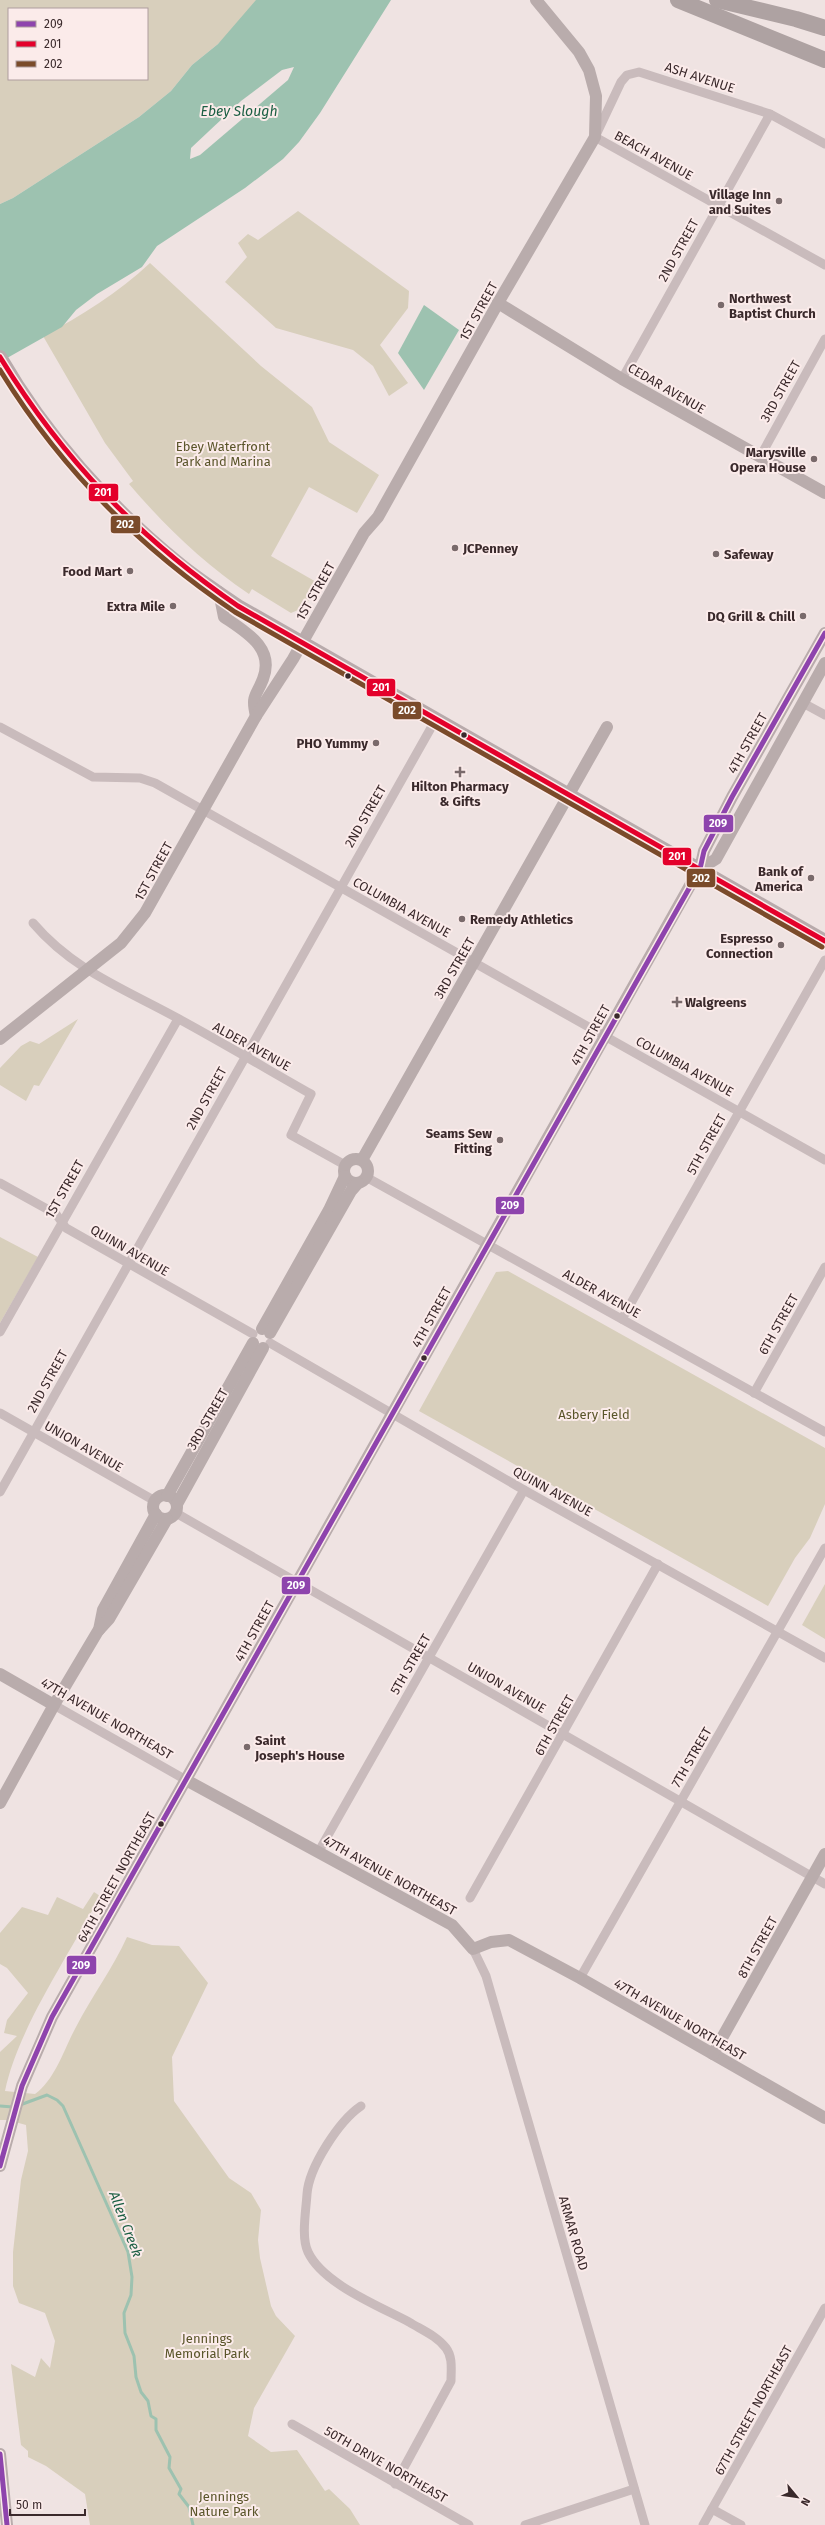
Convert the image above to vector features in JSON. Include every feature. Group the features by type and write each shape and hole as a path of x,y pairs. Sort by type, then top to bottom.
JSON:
{"highway":[{"path":"678,0 825,60"},
{"path":"717,0 796,19 825,28"}],"main road":[{"path":"0,357 24,399 105,495 179,564 261,621 436,718 825,942"}],"street":[{"path":"536,0 579,52 589,70 596,96 595,137"},
{"name":"ASH AVENUE","path":"595,137 621,82 627,75 639,72 770,114 825,144"},
{"name":"2ND STREET","path":"622,379 770,114"},
{"name":"BEACH AVENUE","path":"595,137 825,265"},
{"name":"1ST STREET","path":"0,1040 121,942 145,913 256,716 301,643 364,533 378,517 498,303 595,137"},
{"name":"CEDAR AVENUE","path":"498,303 622,379 825,493"},
{"name":"3RD STREET","path":"760,457 825,339"},
{"path":"219,592 224,617 259,644 264,654 266,666 263,678 252,702 256,716"},
{"name":"4TH STREET","path":"186,1780 700,869 704,851 732,797 825,633"},
{"path":"818,644 817,659 798,696 799,701 825,715"},
{"name":"4TH STREET","path":"700,869 716,859 825,663"},
{"name":"2ND STREET","path":"0,1492 244,1056 436,718"},
{"name":"COLUMBIA AVENUE","path":"0,727 93,777 140,778 155,783 825,1160"},
{"name":"3RD STREET","path":"362,1160 570,796 607,727"},
{"path":"33,923 55,946 85,970"},
{"name":"5TH STREET","path":"622,1319 825,960"},
{"name":"ALDER AVENUE","path":"85,970 178,1019 311,1094 291,1135 345,1171"},
{"name":"1ST STREET","path":"0,1332 61,1222 178,1019"},
{"path":"353,1159 362,1160 368,1168 362,1180 350,1182 345,1171 353,1159"},
{"name":"3RD STREET","path":"0,1803 54,1705 98,1631 110,1619 169,1513 329,1210 345,1171"},
{"name":"3RD STREET","path":"167,1496 351,1191 362,1180"},
{"name":"ALDER AVENUE","path":"362,1180 488,1245 825,1432"},
{"name":"QUINN AVENUE","path":"0,1183 56,1214 66,1228 128,1264 262,1339 524,1490 825,1658"},
{"name":"6TH STREET","path":"754,1393 825,1267"},
{"name":"UNION AVENUE","path":"0,1413 155,1501"},
{"name":"5TH STREET","path":"319,1851 524,1490"},
{"path":"167,1496 169,1513 153,1508 155,1501 159,1497 167,1496"},
{"name":"UNION AVENUE","path":"169,1513 297,1583 825,1884"},
{"name":"7TH STREET","path":"580,1978 825,1548"},
{"name":"6TH STREET","path":"470,1898 658,1564"},
{"name":"47TH AVENUE NORTHEAST","path":"0,1674 186,1780 319,1851 452,1925 474,1949 491,1942 509,1940 580,1978 825,2118"},
{"name":"64TH STREET NORTHEAST","path":"0,2166 22,2086 52,2017 186,1780"},
{"name":"8TH STREET","path":"713,2054 825,1854"},
{"name":"ARMAR ROAD","path":"474,1949 486,1976 645,2525"},
{"path":"361,2106 348,2115 313,2168 308,2183 305,2232 307,2251 317,2266 352,2292 432,2335 447,2349 452,2364 451,2381 395,2484"},
{"name":"67TH STREET NORTHEAST","path":"703,2525 825,2308"},
{"name":"50TH DRIVE NORTHEAST","path":"292,2424 469,2525"},
{"path":"0,2454 7,2525"},
{"path":"525,2525 634,2489"},
{"path":"712,2509 741,2525"}],"green space":[{"path":"0,0 266,0 218,44 192,65 171,91 139,117 13,198 0,204"},
{"path":"298,211 409,291 408,308 380,345 408,383 389,396 373,366 353,350 276,328 225,282 247,257 238,243 248,234 258,240"},
{"name":"Ebey Waterfront Park and Marina","path":"150,263 261,366 312,407 329,442 379,475 357,513 309,487 271,556 318,583 305,607 291,613 252,589 249,594 216,570 185,543 143,500 129,484 133,481 105,443 43,336 99,303 138,274"},
{"path":"78,1019 39,1086 34,1085 26,1101 0,1085 0,1068 21,1046 30,1041 39,1044"},
{"path":"0,1237 38,1257 0,1323"},
{"name":"Asbery Field","path":"508,1271 825,1448 825,1504 810,1538 795,1558 768,1606 419,1411 496,1272"},
{"path":"825,1584 825,1639 802,1625"},
{"path":"94,1892 100,1896 33,2017 21,2042 5,2091 35,2094 48,2081 82,2016 127,1937 152,1945 179,1946 208,1983 172,2057 174,2101 229,2178 251,2193 261,2210 258,2240 260,2258 271,2306 276,2316 295,2336 254,2408 248,2436 271,2452 297,2450 325,2491 329,2489 350,2509 360,2525 90,2525 85,2494 46,2466 28,2457 28,2451 21,2445 11,2364 35,2377 41,2358 50,2368 55,2341 45,2313 19,2303 13,2286 13,2252 21,2180 28,2151 26,2125 8,2120 0,2120 0,2052 17,2036 4,2033 7,2020 28,1993 7,1968 0,1964 0,1933 22,1907 48,1915 57,1897 83,1909"}],"water":[{"name":"Ebey Slough","path":"256,0 391,0 320,113 299,142 283,159 245,188 157,246 142,267 97,294 76,310 62,327 0,362 0,204 13,198 139,117 171,91 192,65 218,44"},
{"path":"424,305 459,330 424,390 398,353"}],"pier":[{"path":"294,67 288,80 200,155 190,159 191,148 241,101 282,70"}],"waterway":[{"name":"Allen Creek","path":"20,2105 47,2095 57,2100 63,2106 128,2252 132,2277 131,2295 124,2313 125,2333 134,2356 136,2377 141,2392 148,2401 151,2416 156,2419 156,2430 170,2457 169,2468 181,2489 179,2494 189,2507 193,2525"},
{"name":"Allen Creek","path":"0,2106 13,2107"}],"transit line":[{"name":"201","path":"0,357 50,430 106,495 168,553 238,606 825,941"},
{"name":"202","path":"0,370 23,406 49,440 104,504 167,561 235,612 822,947"},
{"name":"209","path":"0,2166 22,2086 52,2017 700,869 704,851 732,797 825,633"},
{"name":"209","path":"0,2454 7,2525"}],"place":[{"name":"Village Inn and Suites","path":"779,201"},
{"name":"Northwest Baptist Church","path":"721,305"},
{"name":"Marysville Opera House","path":"814,459"},
{"name":"JCPenney","path":"455,548"},
{"name":"Safeway","path":"716,554"},
{"name":"Food Mart","path":"130,571"},
{"name":"Extra Mile","path":"173,606"},
{"name":"DQ Grill & Chill","path":"803,616"},
{"name":"PHO Yummy","path":"376,743"},
{"name":"Hilton Pharmacy & Gifts","path":"460,772"},
{"name":"Bank of America","path":"811,878"},
{"name":"Remedy Athletics","path":"462,919"},
{"name":"Espresso Connection","path":"781,945"},
{"name":"Walgreens","path":"677,1002"},
{"name":"Seams Sew Fitting","path":"500,1140"},
{"name":"Saint Joseph's House","path":"247,1747"}],"park label":[{"name":"Jennings Memorial Park","path":"207,2346"},
{"name":"Jennings Nature Park","path":"224,2504"}]}
